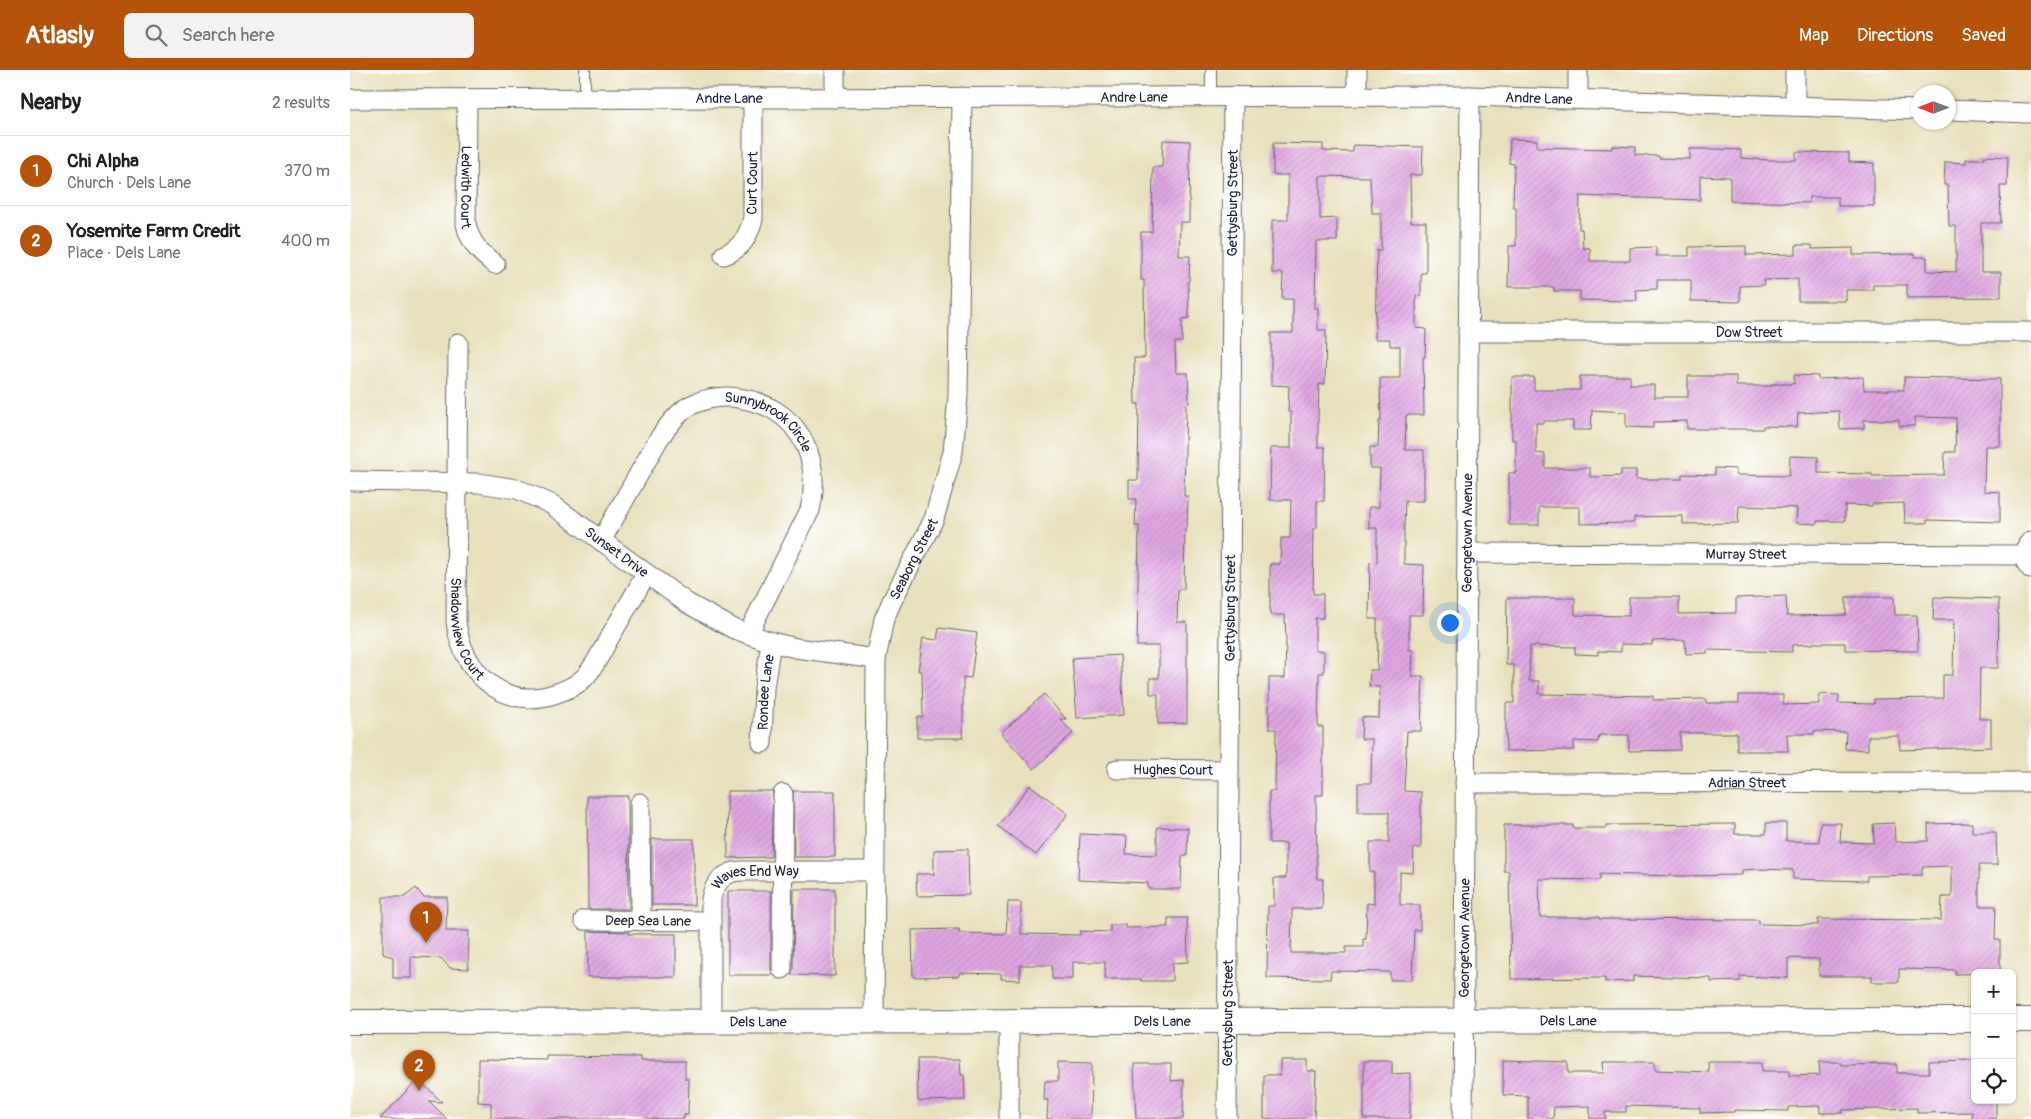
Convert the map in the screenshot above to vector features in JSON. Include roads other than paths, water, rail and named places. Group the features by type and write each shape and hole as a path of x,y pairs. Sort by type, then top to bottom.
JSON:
{"street":[{"path":"835,70 835,98"},
{"path":"1357,70 1357,96"},
{"path":"1578,70 1578,99"},
{"path":"1795,70 1795,106"},
{"name":"Seaborg Street","path":"874,1022 876,659 884,619 934,519 953,452 958,396 962,96"},
{"name":"Gettysburg Street","path":"1227,1119 1233,96"},
{"name":"Andre Lane","path":"350,99 1470,96 1911,110"},
{"name":"Georgetown Avenue","path":"1463,1119 1470,96"},
{"name":"Ledwith Court","path":"467,99 466,224 475,247 495,264"},
{"name":"Curt Court","path":"724,255 743,243 753,219 753,99"},
{"path":"1956,110 2030,113"},
{"name":"Dow Street","path":"1468,332 2031,332"},
{"name":"Shadowview Court","path":"458,343 457,634 460,646 474,670 495,688 510,694 539,697 563,692 583,679 594,664 646,574"},
{"name":"Sunnybrook Circle","path":"601,541 658,440 668,426 687,408 698,402 730,396 751,400 778,412 798,432 811,457 815,482 810,510 748,634"},
{"name":"Sunset Drive","path":"350,481 498,485 534,495 550,504 646,574 704,613 748,634 771,642 821,653 876,659"},
{"name":"Murray Street","path":"1467,553 2029,555"},
{"name":"Rondee Lane","path":"762,743 764,688 771,642"},
{"name":"Hughes Court","path":"1117,769 1229,770"},
{"name":"Adrian Street","path":"1465,782 2031,782"},
{"path":"782,969 783,794"},
{"path":"640,803 641,921"},
{"name":"Waves End Way","path":"711,1022 712,893 725,875 737,871 874,871"},
{"name":"Deep Sea Lane","path":"584,920 711,921"},
{"name":"Dels Lane","path":"350,1022 1971,1020"},
{"path":"2016,1020 2031,1020"},
{"path":"1009,1022 1009,1119"}],"lane":[{"path":"585,70 585,99"},
{"path":"1211,70 1211,96"}],"place":[{"name":"Chi Alpha","path":"426,943"},
{"name":"Yosemite Farm Credit","path":"419,1091"}]}
